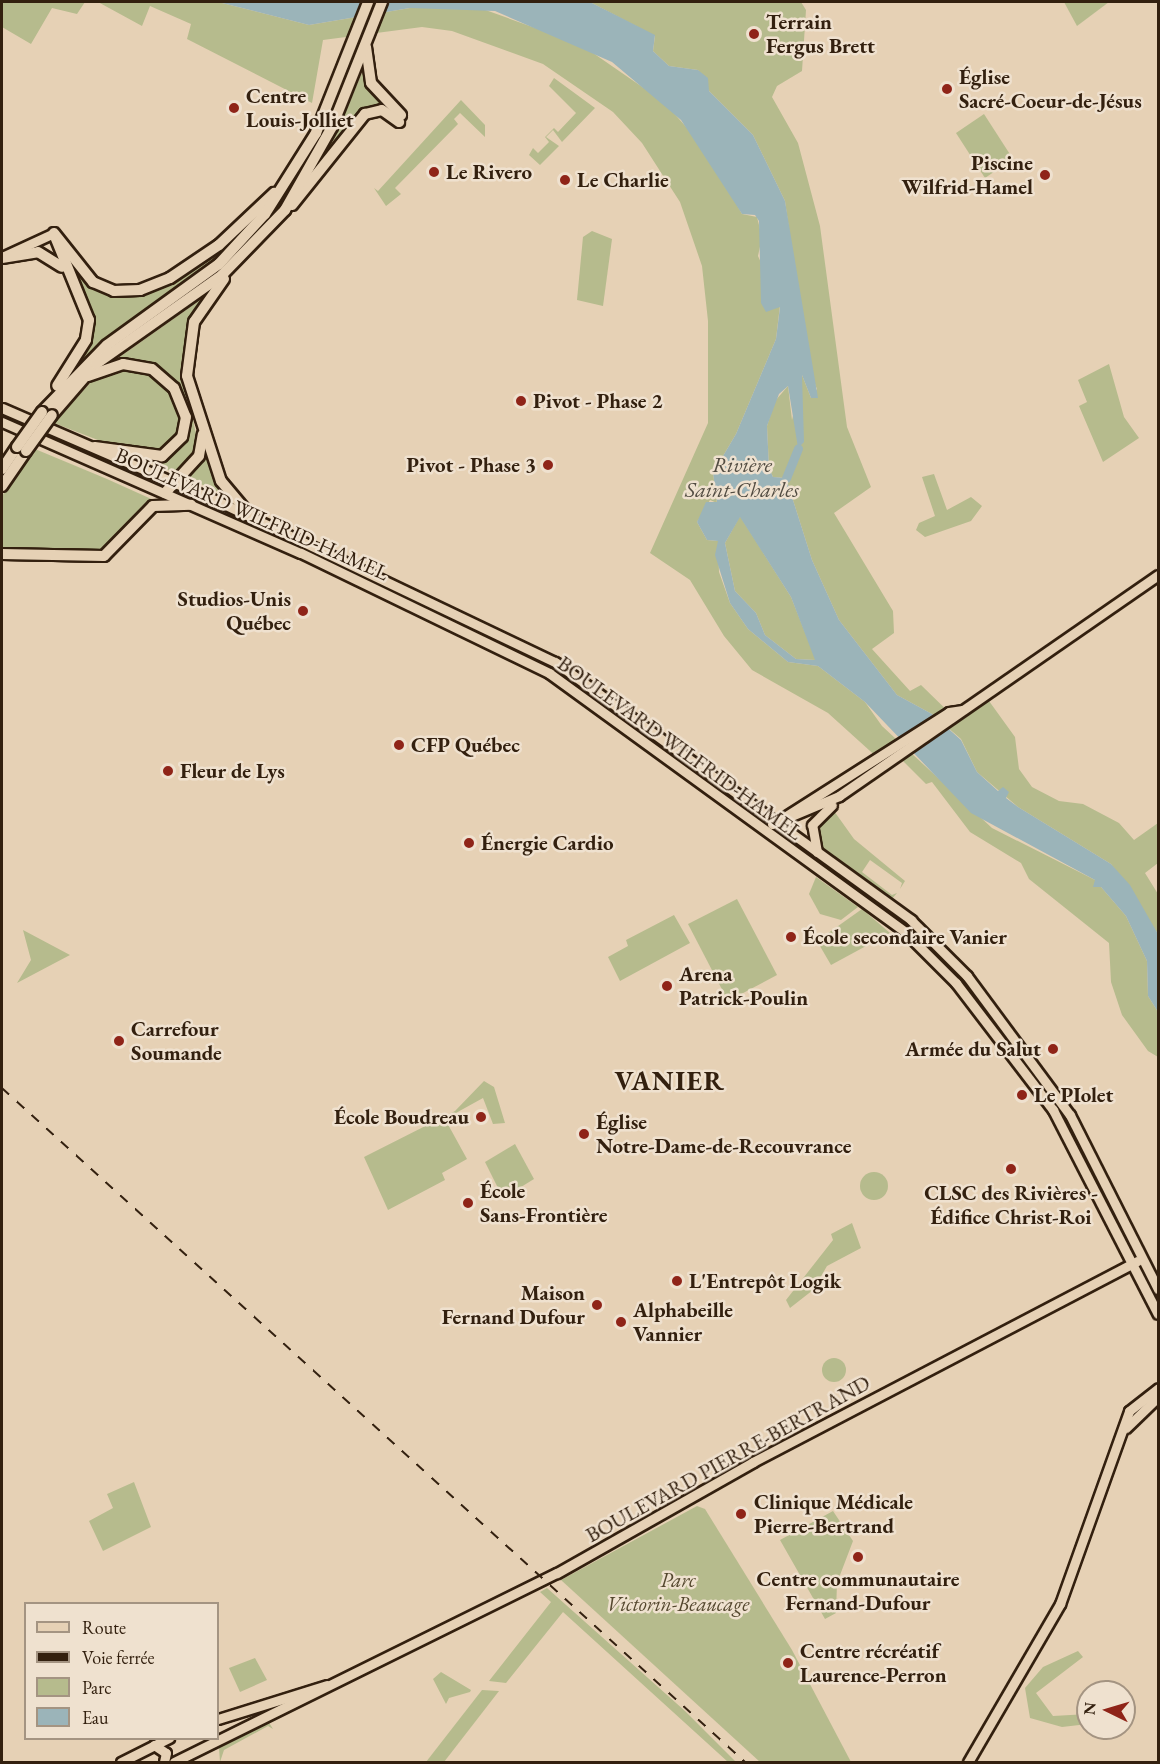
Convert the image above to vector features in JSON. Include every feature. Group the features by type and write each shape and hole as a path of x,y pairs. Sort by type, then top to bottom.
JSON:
{"highway":[{"path":"2,486 22,449 47,413 107,345 219,264 294,174 353,44 368,2"},
{"path":"285,210 325,142 382,2"},
{"path":"252,518 221,481 203,431 187,376 189,336 203,306 237,262 285,210 313,184 365,114 382,110 401,120 371,83 366,43"},
{"path":"54,233 93,282 114,291 140,290 170,278 219,245 294,174"},
{"path":"47,413 88,330 54,233"},
{"path":"2,258 44,254 68,274"},
{"path":"47,413 111,352 237,262"},
{"path":"84,377 123,364 152,369 174,388 186,417 182,437 162,456 95,447"},
{"path":"165,493 199,456 203,431"},
{"path":"2,469 22,449"},
{"path":"2,554 104,556 153,506 190,504"}],"main road":[{"path":"2,258 54,233"},
{"name":"BOULEVARD WILFRID-HAMEL","path":"2,408 174,482 555,662 917,926 966,976 1076,1124 1158,1289"},
{"name":"BOULEVARD WILFRID-HAMEL","path":"2,422 190,504 549,673 905,932 956,983 1057,1116 1158,1314"},
{"path":"817,852 812,825 839,796 903,748 1158,575"},
{"path":"762,829 903,748"},
{"path":"774,823 839,796"},
{"name":"BOULEVARD PIERRE-BERTRAND","path":"219,1739 327,1685 428,1640 1143,1259"},
{"path":"968,1762 1060,1604 1129,1411 1158,1388"},
{"path":"1117,1446 1133,1418 1158,1397"},
{"name":"BOULEVARD PIERRE-BERTRAND","path":"219,1719 327,1685"},
{"path":"121,1762 165,1740"},
{"name":"BOULEVARD PIERRE-BERTRAND","path":"174,1762 218,1740"},
{"path":"154,1745 166,1753 164,1762"}],"green space":[{"path":"2,2 85,2 77,14 52,8 31,44 2,27"},
{"path":"98,2 218,2 309,25 410,8 477,7 580,44 664,102 703,146 742,214 757,217 762,237 758,256 780,305 776,339 736,434 713,473 717,503 710,500 697,522 707,540 718,541 719,572 730,603 748,629 788,662 818,666 865,702 882,726 992,828 1095,880 1126,916 1147,961 1148,996 1158,1012 1158,1057 1148,1051 1122,1015 1111,982 1109,943 1029,879 1021,863 970,832 932,782 926,784 893,751 880,760 828,713 752,670 724,636 690,580 650,553 708,423 708,321 702,266 680,202 642,143 613,112 543,64 452,31 422,27 323,40 312,103 187,39 191,24 150,6 142,26"},
{"path":"590,2 801,2 806,10 802,71 777,86 772,97 798,143 820,226 847,427 871,487 834,513 893,611 894,633 872,649 910,691 921,685 959,722 989,701 1015,737 1019,769 1032,787 1059,801 1083,804 1119,823 1134,840 1158,823 1158,863 1145,873 1158,894 1158,934 1111,864 1018,807 977,772 961,739 932,714 897,695 839,620 812,560 786,478 773,477 769,468 767,426 775,401 788,386 792,420 802,375 811,398 817,389 809,369 785,201 753,135 709,91 698,70 669,66 653,51 655,36"},
{"path":"1064,2 1109,2 1077,26"},
{"path":"364,68 393,111 377,108 325,160"},
{"path":"554,78 595,108 562,142 553,130 546,137 559,146 540,165 529,155 533,148 538,153 549,142 545,137 554,128 558,132 576,113 549,86"},
{"path":"461,100 485,125 485,137 460,113 454,119 458,124 395,188 401,194 386,206 374,188 378,191"},
{"path":"984,114 1013,159 985,178 956,133"},
{"path":"592,231 612,239 603,306 577,300 583,237"},
{"path":"238,233 208,267 72,369 91,331 62,249 94,288 114,295 140,293"},
{"path":"210,293 185,344 183,373 199,448 179,475 152,463 171,456 185,440 188,411 178,388 147,364 114,361"},
{"path":"1109,364 1124,417 1139,438 1103,462 1079,406 1087,402 1078,380"},
{"path":"115,368 145,370 172,394 180,416 179,434 157,454 121,449 54,423 91,382"},
{"path":"205,448 227,496 185,477"},
{"path":"35,449 158,502 107,551 2,551 2,496"},
{"path":"934,474 947,510 971,497 982,506 971,521 925,537 916,530 919,523 935,516 922,477"},
{"path":"740,516 791,597 816,660 796,659 765,635 756,613 735,591 725,543"},
{"path":"411,601 526,653 585,688 552,669"},
{"path":"834,811 854,839 905,881 900,889 902,883 870,860 862,872 892,895 897,893 891,900 821,848 816,827"},
{"path":"816,877 858,907 841,920 820,914 809,894"},
{"path":"737,899 777,975 728,1001 688,924"},
{"path":"862,909 890,933 831,965 817,941"},
{"path":"674,915 690,943 620,981 608,957 628,946 626,940"},
{"path":"23,930 70,955 17,983 31,960"},
{"path":"484,1081 494,1087 505,1123 493,1124 483,1098 445,1119 467,1159 442,1173 445,1180 388,1210 364,1157 455,1111"},
{"path":"515,1144 534,1179 503,1198 485,1162"},
{"path":"874,1172 884,1176 888,1186 884,1196 874,1200 864,1196 860,1186 864,1176"},
{"path":"852,1223 861,1248 827,1266 813,1290 790,1308 786,1300 833,1240 831,1234"},
{"path":"834,1358 839,1359 845,1365 845,1375 839,1381 834,1382 829,1381 823,1375 822,1370 823,1365 829,1359"},
{"path":"134,1482 151,1527 103,1551 89,1521 113,1508 107,1494"},
{"name":"Parc Victorin-Beaucage","path":"697,1506 705,1509 792,1650 851,1762 760,1762 561,1580"},
{"path":"833,1511 853,1541 837,1583 836,1613 825,1619 780,1540"},
{"path":"547,1588 685,1711 736,1762 728,1762 563,1612 506,1683 489,1681 551,1602 540,1592"},
{"path":"1078,1651 1083,1657 1036,1693 1053,1716 1076,1715 1076,1725 1062,1727 1030,1718 1025,1688 1043,1667"},
{"path":"255,1658 267,1680 240,1692 229,1668"},
{"path":"441,1672 471,1690 470,1692 449,1698 446,1704 433,1679"},
{"path":"482,1690 499,1691 444,1762 426,1762"},
{"path":"268,1721 273,1729 268,1726 224,1750 220,1762 219,1748"}],"water":[{"name":"Rivière Saint-Charles","path":"218,2 590,2 655,35 653,51 669,66 698,70 708,78 709,91 753,135 785,201 818,398 811,398 802,375 804,442 798,448 788,386 779,394 767,426 769,468 773,477 786,478 812,560 839,620 897,695 932,714 961,740 977,772 998,791 1003,787 1009,792 1006,798 1018,807 1111,864 1130,885 1158,934 1158,1012 1148,996 1147,961 1126,916 1101,887 1093,887 1095,880 971,813 865,702 818,666 788,662 748,629 730,603 715,555 718,541 707,540 697,522 706,502 717,502 713,473 736,434 776,339 780,307 766,312 761,303 759,221 755,215 742,214 681,120 612,62 495,11 410,8 309,25","holes":["740,517 791,597 815,660 796,659 765,635 756,613 735,591 725,543"]}],"waterway":[{"path":"786,478 798,448"}],"railway":[{"path":"2,1088 745,1762"}],"place":[{"name":"Terrain Fergus Brett","path":"754,34"},
{"name":"Église Sacré-Coeur-de-Jésus","path":"947,89"},
{"name":"Centre Louis-Jolliet","path":"234,108"},
{"name":"Le Rivero","path":"434,172"},
{"name":"Piscine Wilfrid-Hamel","path":"1045,175"},
{"name":"Le Charlie","path":"565,180"},
{"name":"Pivot - Phase 2","path":"521,401"},
{"name":"Pivot - Phase 3","path":"548,465"},
{"name":"Studios-Unis Québec","path":"303,611"},
{"name":"CFP Québec","path":"399,745"},
{"name":"Fleur de Lys","path":"168,771"},
{"name":"Énergie Cardio","path":"469,843"},
{"name":"École secondaire Vanier","path":"791,937"},
{"name":"Arena Patrick-Poulin","path":"667,986"},
{"name":"Carrefour Soumande","path":"119,1041"},
{"name":"Armée du Salut","path":"1053,1049"},
{"name":"Le PIolet","path":"1022,1095"},
{"name":"École Boudreau","path":"481,1117"},
{"name":"Église Notre-Dame-de-Recouvrance","path":"584,1134"},
{"name":"CLSC des Rivières - Édifice Christ-Roi","path":"1011,1169"},
{"name":"École Sans-Frontière","path":"468,1203"},
{"name":"L'Entrepôt Logik","path":"677,1281"},
{"name":"Maison Fernand Dufour","path":"597,1305"},
{"name":"Alphabeille Vannier","path":"621,1322"},
{"name":"Clinique Médicale Pierre-Bertrand","path":"741,1514"},
{"name":"Centre communautaire Fernand-Dufour","path":"858,1557"},
{"name":"Centre récréatif Laurence-Perron","path":"788,1663"}],"district":[{"name":"VANIER","path":"670,1081"}]}
